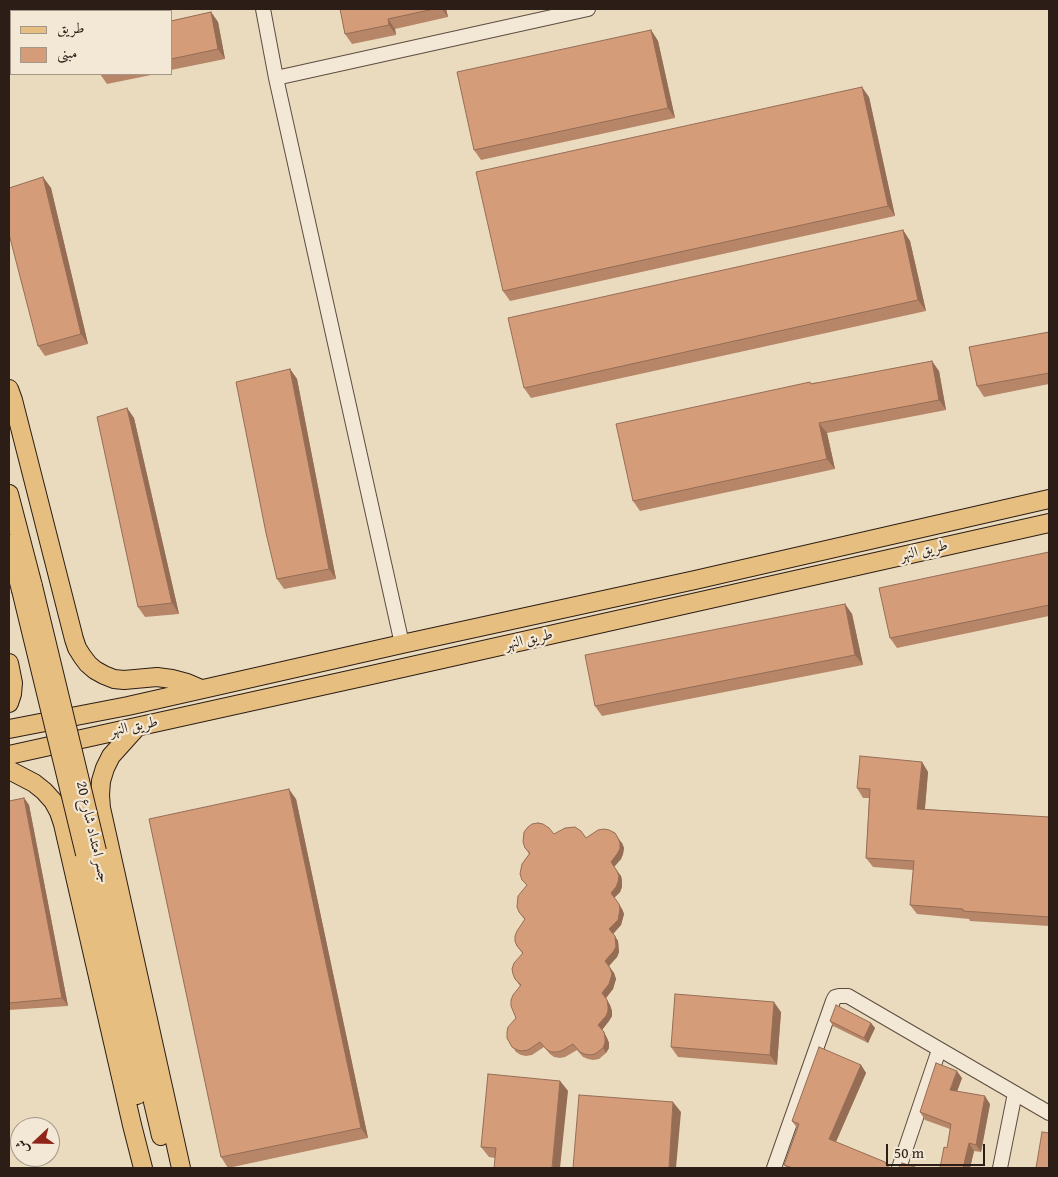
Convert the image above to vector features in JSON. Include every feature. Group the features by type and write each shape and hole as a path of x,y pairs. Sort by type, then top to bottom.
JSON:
{"main road":[{"path":"9,389 74,639 82,656 95,670 114,679 172,679 201,689"},
{"name":"جسر امتداد شارع 20","path":"9,494 27,588 162,1140 176,1168"},
{"name":"طريق النهر","path":"9,729 128,706 715,576 1049,499"},
{"name":"طريق النهر","path":"9,754 1049,523"},
{"name":"جسر امتداد شارع 20","path":"9,544 27,588"},
{"path":"9,663 13,684 9,703"},
{"path":"136,727 111,756 105,768 100,788 101,808 181,1168"},
{"path":"9,770 34,783 44,791 53,801 59,812 143,1168"},
{"name":"جسر امتداد شارع 20","path":"91,852 149,1146 150,1168"}],"street":[{"path":"264,9 276,78 402,644"},
{"path":"276,78 588,9"},
{"path":"774,1168 833,1001 835,997 839,996 848,996 1049,1113"},
{"path":"898,1168 939,1050"},
{"path":"1000,1168 1015,1093"}],"building":[{"path":"9,9 76,10 10,10 9,20"},
{"path":"340,9 434,9 388,19 389,25 345,34"},
{"path":"211,12 218,49 172,59 172,21"},
{"path":"651,30 668,108 474,150 457,72"},
{"path":"862,87 888,206 503,291 476,172"},
{"path":"43,177 81,334 38,346 9,234 9,188"},
{"path":"903,230 918,300 524,388 508,318"},
{"path":"1049,332 1049,373 977,386 969,347"},
{"path":"932,361 939,400 819,423 827,459 633,501 616,424 810,382 811,384"},
{"path":"290,369 329,569 277,579 236,382"},
{"path":"127,408 172,603 138,607 97,417"},
{"path":"1049,552 1049,605 890,638 879,588"},
{"path":"845,604 855,655 595,706 585,655"},
{"path":"860,756 922,762 917,809 1049,817 1049,917 910,905 914,861 866,858 870,789 857,788"},
{"path":"289,789 361,1128 221,1157 149,819"},
{"path":"24,798 62,998 9,1003 9,801"},
{"path":"538,823 549,828 554,834 565,828 575,827 586,838 598,830 609,830 615,833 620,843 620,849 611,862 619,876 616,887 611,893 619,904 618,920 609,929 615,936 616,947 605,961 612,974 609,984 602,993 607,1000 608,1011 598,1025 604,1032 605,1043 603,1048 595,1054 584,1054 573,1044 561,1051 551,1052 540,1042 528,1050 522,1051 512,1047 507,1038 508,1027 516,1018 511,1006 511,1000 521,985 515,979 512,969 514,963 523,953 517,946 515,936 525,919 517,907 518,896 527,885 522,880 520,874 522,864 530,853 525,848 523,842 524,832 532,824"},
{"path":"675,994 774,1002 770,1055 671,1047"},
{"path":"836,1005 871,1023 864,1038 830,1021"},
{"path":"819,1047 861,1065 829,1139 885,1162 890,1168 793,1168 784,1165 799,1124 792,1121"},
{"path":"936,1063 957,1071 950,1090 985,1096 976,1145 969,1143 963,1168 940,1168 944,1147 947,1148 951,1124 920,1112"},
{"path":"488,1074 560,1081 552,1168 494,1168 496,1148 481,1147"},
{"path":"579,1095 673,1102 669,1168 573,1168"},
{"path":"1042,1132 1049,1133 1049,1168 1036,1168"},
{"path":"902,1163 918,1168 898,1168"}]}
